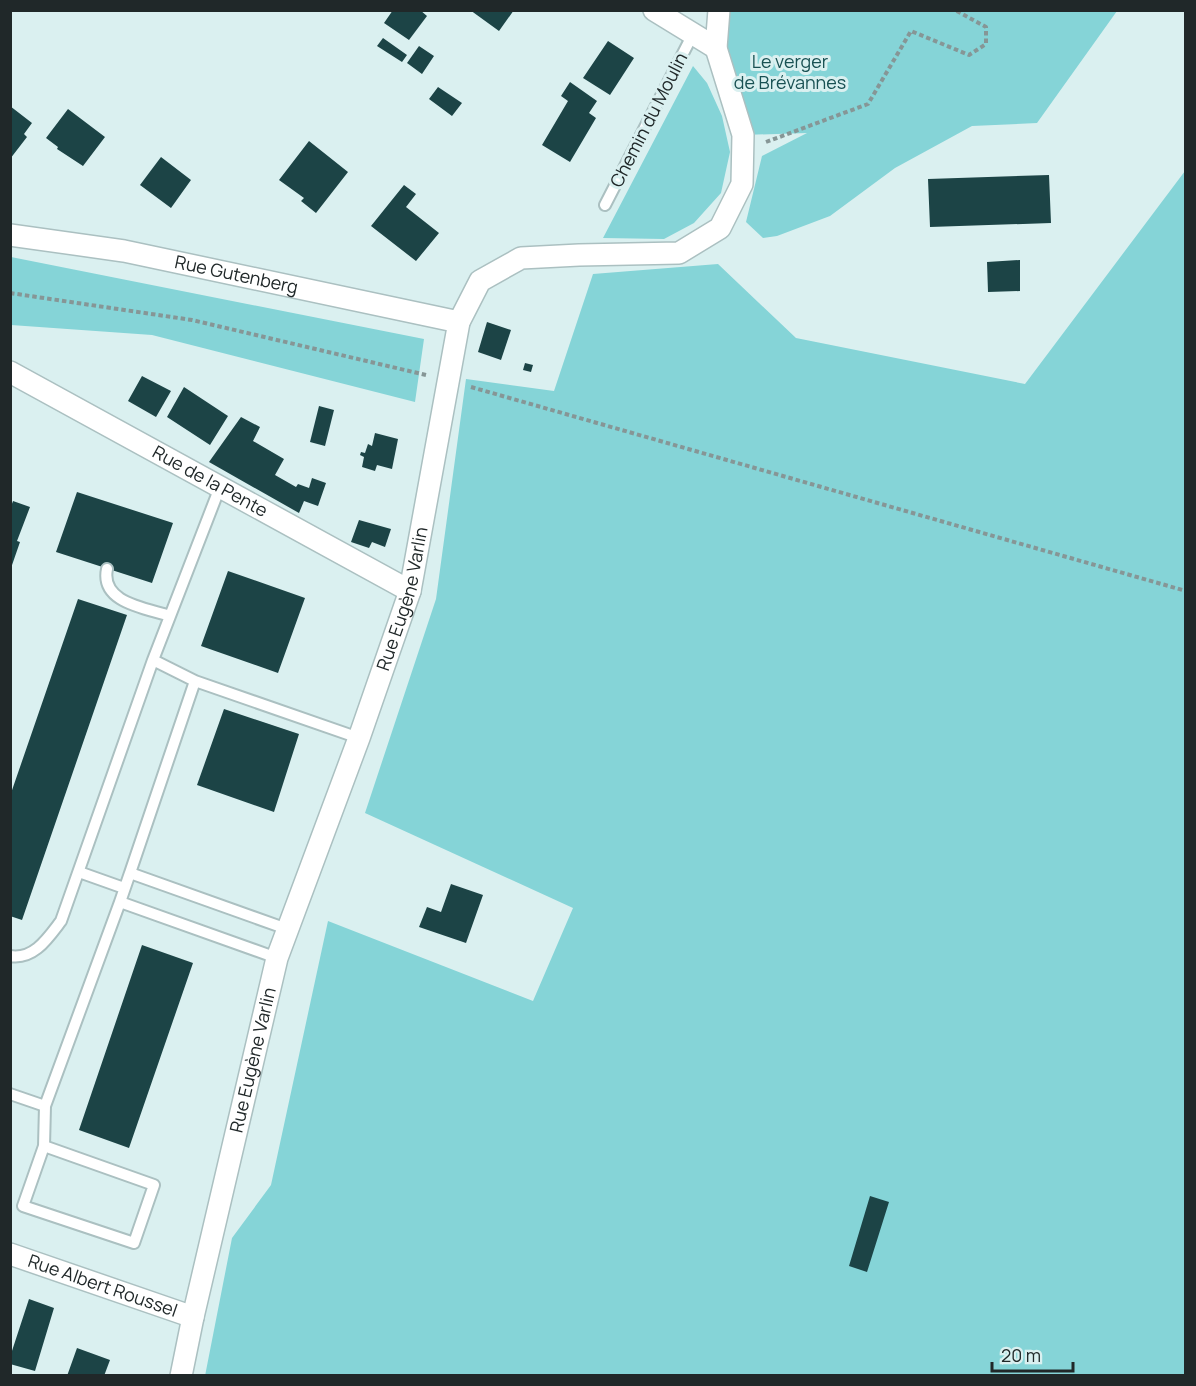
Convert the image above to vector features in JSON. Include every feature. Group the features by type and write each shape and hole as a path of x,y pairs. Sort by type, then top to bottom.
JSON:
{"street":[{"path":"654,10 716,48"},
{"name":"Rue Eugène Varlin","path":"181,1376 277,958 359,738 410,591 459,322 480,281 521,258 679,253 720,228 742,184 743,135 716,48 719,10"},
{"name":"Rue Gutenberg","path":"10,235 124,251 459,322"},
{"name":"Rue de la Pente","path":"12,378 220,487 410,591"},
{"name":"Rue Albert Roussel","path":"10,1254 193,1317"}],"lane":[{"name":"Chemin du Moulin","path":"605,205 693,34"},
{"path":"10,956 20,958 41,947 61,921 153,660 220,487"},
{"path":"107,568 105,578 107,586 120,600 170,616"},
{"path":"153,660 195,681 359,738"},
{"path":"44,1146 154,1185 134,1243 23,1206 44,1146 45,1106 120,902 195,681"},
{"path":"79,872 124,888"},
{"path":"130,873 286,929"},
{"path":"120,902 277,958"},
{"path":"10,1094 45,1106"}],"path":[{"path":"743,151 868,104 911,31 969,55 986,44 986,27 955,10"},
{"path":"10,292 192,320 447,380 1185,591"}],"green space":[{"name":"Le verger de Brévannes","path":"719,11 1117,11 1037,123 972,126 895,168 830,216 777,236 763,238 746,222 762,156 807,133 743,135"},
{"path":"693,66 707,83 722,116 730,152 721,193 694,223 664,239 603,238"},
{"path":"1185,171 1185,1375 205,1376 232,1238 271,1185 328,921 533,1001 573,908 365,813 436,599 466,379 554,391 593,274 718,264 796,338 1025,384"},
{"path":"11,257 424,339 415,402 152,335 11,325"}],"building":[{"path":"393,10 420,10 427,16 409,40 384,23"},
{"path":"470,10 514,10 499,31"},
{"path":"383,38 407,55 402,62 377,46"},
{"path":"608,41 634,58 610,95 583,78"},
{"path":"419,46 434,56 422,74 407,63"},
{"path":"570,82 597,101 589,113 596,118 570,162 542,145 568,101 561,96"},
{"path":"438,87 462,103 452,116 429,99"},
{"path":"10,106 32,123 24,134 27,137 10,159"},
{"path":"68,109 105,137 83,166 57,149 58,147 46,138"},
{"path":"309,141 348,172 316,213 301,201 304,198 279,180"},
{"path":"161,157 191,180 171,208 140,185"},
{"path":"1049,175 1051,223 930,227 928,179"},
{"path":"404,185 416,194 406,207 439,233 416,261 371,226"},
{"path":"1020,260 1020,291 988,292 987,262"},
{"path":"487,322 511,330 501,360 478,352"},
{"path":"525,363 533,365 531,372 523,370"},
{"path":"142,376 171,391 156,417 128,401"},
{"path":"184,387 228,416 210,445 167,417"},
{"path":"319,406 334,410 325,446 310,442"},
{"path":"241,417 260,427 253,441 284,459 275,475 296,487 298,484 309,488 312,478 326,483 318,506 304,501 299,513 209,462"},
{"path":"375,433 398,439 392,469 377,465 375,471 362,467 364,457 360,455 361,452 365,453 368,444 372,446"},
{"path":"77,492 173,523 152,583 56,552"},
{"path":"13,501 30,507 17,541 20,542 11,568 10,509"},
{"path":"359,520 391,529 385,547 372,542 369,548 351,542"},
{"path":"228,571 305,598 278,673 201,646"},
{"path":"78,599 127,615 22,920 10,916 10,796"},
{"path":"224,709 299,734 274,812 197,785"},
{"path":"451,884 483,895 466,943 419,927 427,907 441,912"},
{"path":"142,945 193,963 129,1148 79,1130"},
{"path":"870,1196 889,1202 867,1272 849,1266"},
{"path":"29,1299 54,1308 35,1371 10,1364 10,1357"},
{"path":"77,1348 110,1360 104,1376 67,1376"}]}
